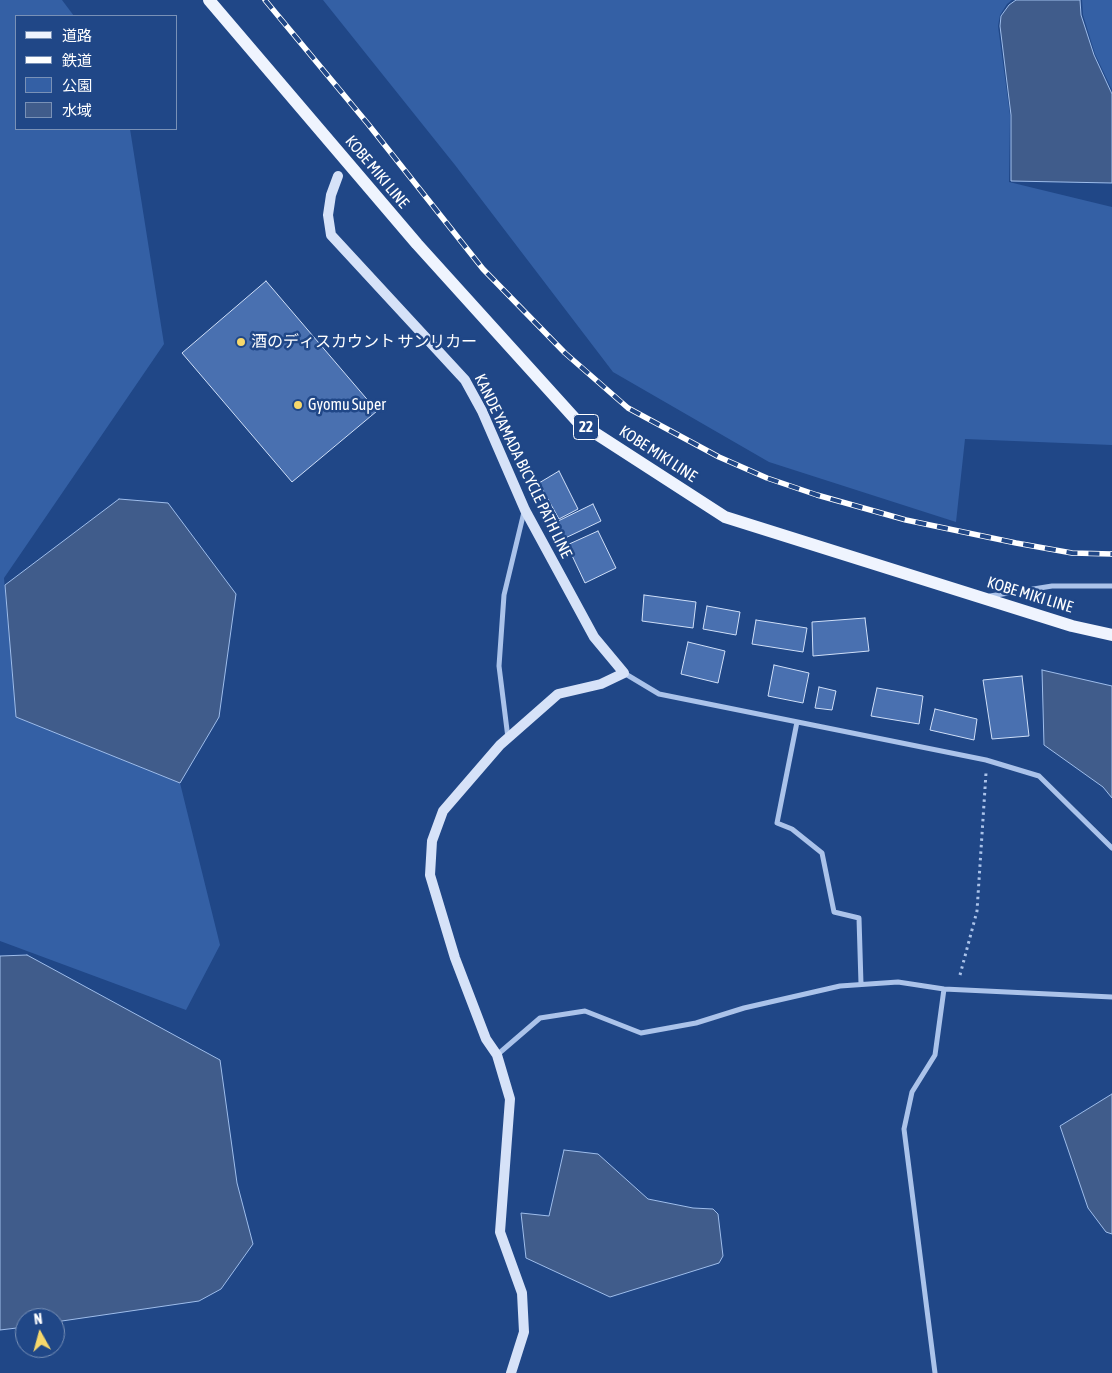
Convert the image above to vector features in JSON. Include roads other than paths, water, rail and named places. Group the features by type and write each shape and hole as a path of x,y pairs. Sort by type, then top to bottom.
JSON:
{"main road":[{"name":"KOBE MIKI LINE","path":"209,0 417,244 578,422 725,517 1072,626 1112,635"},
{"name":"KANDE YAMADA BICYCLE PATH LINE","path":"338,176 328,215 332,235 465,380 482,412 525,510 594,637 624,673"},
{"path":"511,1373 524,1332 522,1293 500,1232 510,1099 497,1055 486,1039 455,958 430,875 432,841 443,811 500,745 558,694 601,684 624,673"}],"street":[{"path":"508,738 499,666 504,595 525,510"},
{"path":"982,598 1052,586 1112,586"},
{"path":"624,673 659,694 986,760 1039,776 1112,848"},
{"path":"797,722 777,823 792,829 822,853 834,912 859,918 861,984"},
{"path":"497,1055 540,1018 585,1011 641,1033 696,1023 744,1008 840,986 861,984 898,982 944,989 1112,997"},
{"path":"935,1373 904,1129 912,1092 935,1055 944,989"}],"water":[{"path":"1016,0 1080,0 1081,15 1094,55 1112,94 1112,183 1011,181 1011,115 1000,26 1001,16 1009,5"},
{"path":"119,499 168,503 236,594 219,717 180,783 16,717 5,585"},
{"path":"1042,670 1112,686 1112,798 1103,787 1044,745"},
{"path":"27,955 220,1060 237,1183 253,1244 221,1289 199,1301 65,1321 65,1308 15,1308 15,1328 0,1330 0,956"},
{"path":"1112,1094 1112,1234 1106,1232 1088,1208 1060,1126"},
{"path":"564,1150 598,1154 648,1199 693,1208 713,1209 718,1214 723,1256 719,1263 610,1297 526,1258 521,1213 549,1216"}],"railway":[{"path":"265,0 368,124 483,269 565,353 628,408 719,457 767,478 817,495 906,520 1016,543 1072,553 1112,554"}],"place":[{"name":"酒のディスカウント サンリカー","path":"241,342"},
{"name":"Gyomu Super","path":"298,405"}]}
